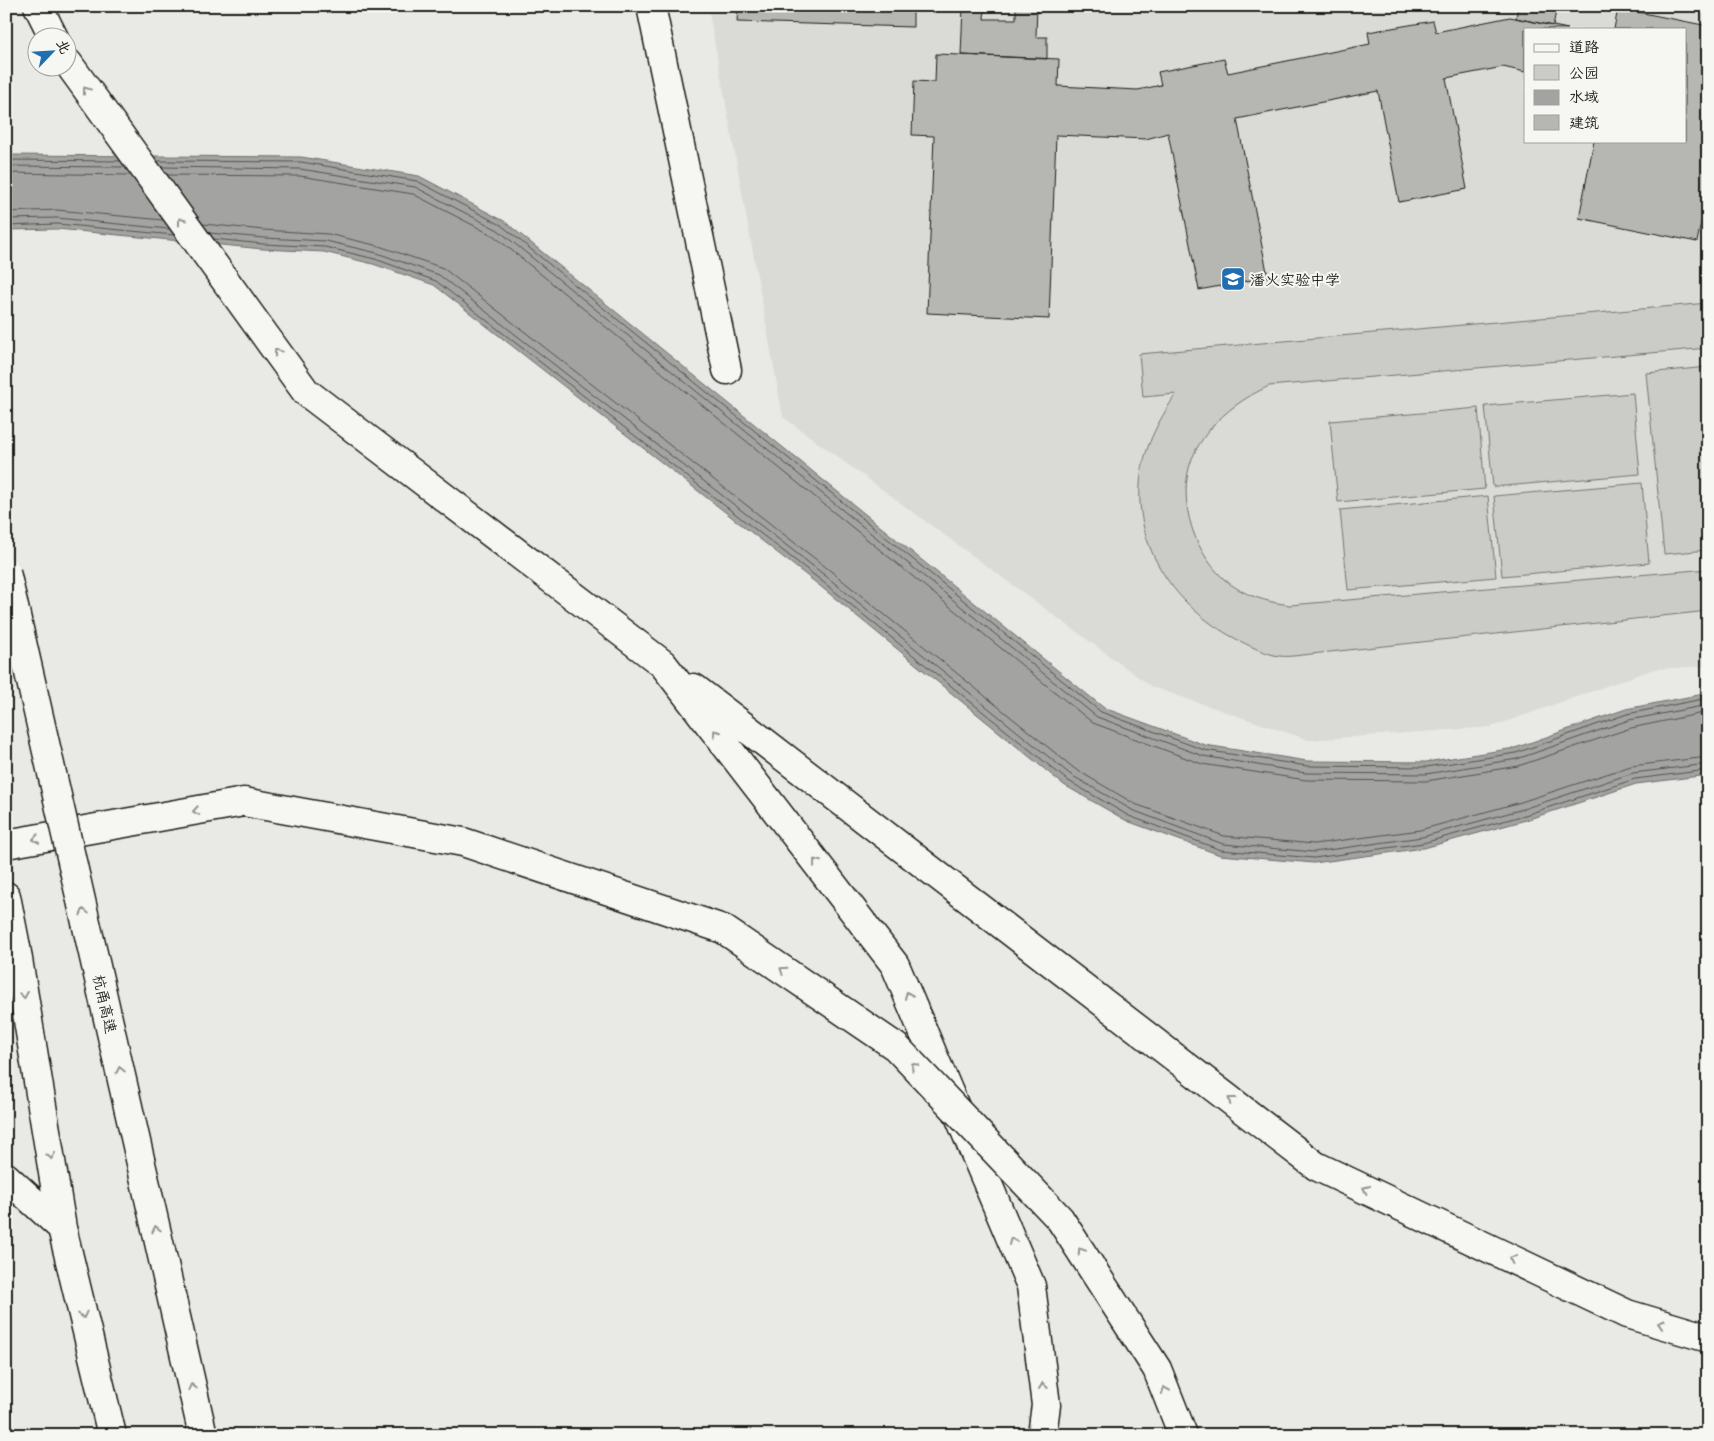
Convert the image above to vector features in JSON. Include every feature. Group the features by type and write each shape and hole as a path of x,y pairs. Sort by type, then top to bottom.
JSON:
{"main road":[{"path":"38,6 49,28"},
{"path":"651,6 726,370"},
{"path":"78,77 306,392 1316,1166 1627,1314 1708,1338"},
{"name":"杭甬高速","path":"6,572 203,1435"},
{"path":"663,664 895,966 1031,1286 1046,1405 1042,1435"},
{"path":"6,844 244,802 463,842 723,929 896,1047 1060,1219 1157,1369 1183,1435"},
{"path":"6,896 62,1228 112,1435"},
{"path":"6,1176 62,1228"}],"shaded area":[{"name":"潘火实验中学","path":"708,6 1708,6 1708,666 1654,669 1491,727 1309,740 1152,687 783,417"}],"green space":[{"path":"1708,303 1708,348 1269,386 1237,404 1218,420 1202,439 1190,466 1186,483 1186,501 1189,519 1195,536 1212,567 1231,585 1255,597 1272,602 1290,605 1708,569 1708,611 1282,656 1264,652 1240,641 1218,629 1198,614 1166,578 1154,557 1146,534 1141,510 1141,472 1152,437 1176,394 1143,397 1139,354"},
{"path":"1708,367 1708,550 1664,554 1646,373"},
{"path":"1633,393 1640,474 1493,487 1485,406"},
{"path":"1478,408 1485,489 1338,502 1330,421"},
{"path":"1642,483 1649,563 1502,576 1494,496"},
{"path":"1488,496 1496,577 1348,590 1340,510"}],"water":[{"path":"6,155 301,157 419,176 504,221 1104,708 1205,745 1307,761 1426,762 1515,748 1626,709 1708,693 1708,775 1636,784 1526,820 1424,848 1314,863 1220,855 1127,821 1064,785 820,586 434,285 373,264 324,252 263,249 57,229 6,230"}],"building":[{"path":"738,6 913,6 913,27 737,22"},
{"path":"963,6 985,6 984,19 1016,19 1016,6 1037,6 1036,37 1047,37 1047,59 961,55"},
{"path":"1518,6 1557,6 1553,26 1516,18"},
{"path":"1618,8 1708,26 1708,188 1697,242 1579,218 1594,142 1686,142 1686,28 1614,28"},
{"path":"1510,17 1563,28 1524,28 1524,72 1503,67 1446,78 1467,189 1399,202 1378,91 1237,119 1268,277 1199,290 1168,133 1146,139 1056,135 1049,319 927,313 934,136 912,135 914,81 935,82 936,54 1059,59 1058,86 1138,90 1161,85 1158,72 1224,59 1228,73 1370,44 1368,32 1433,21 1436,32"}],"place":[{"name":"潘火实验中学","path":"1233,279"}]}
